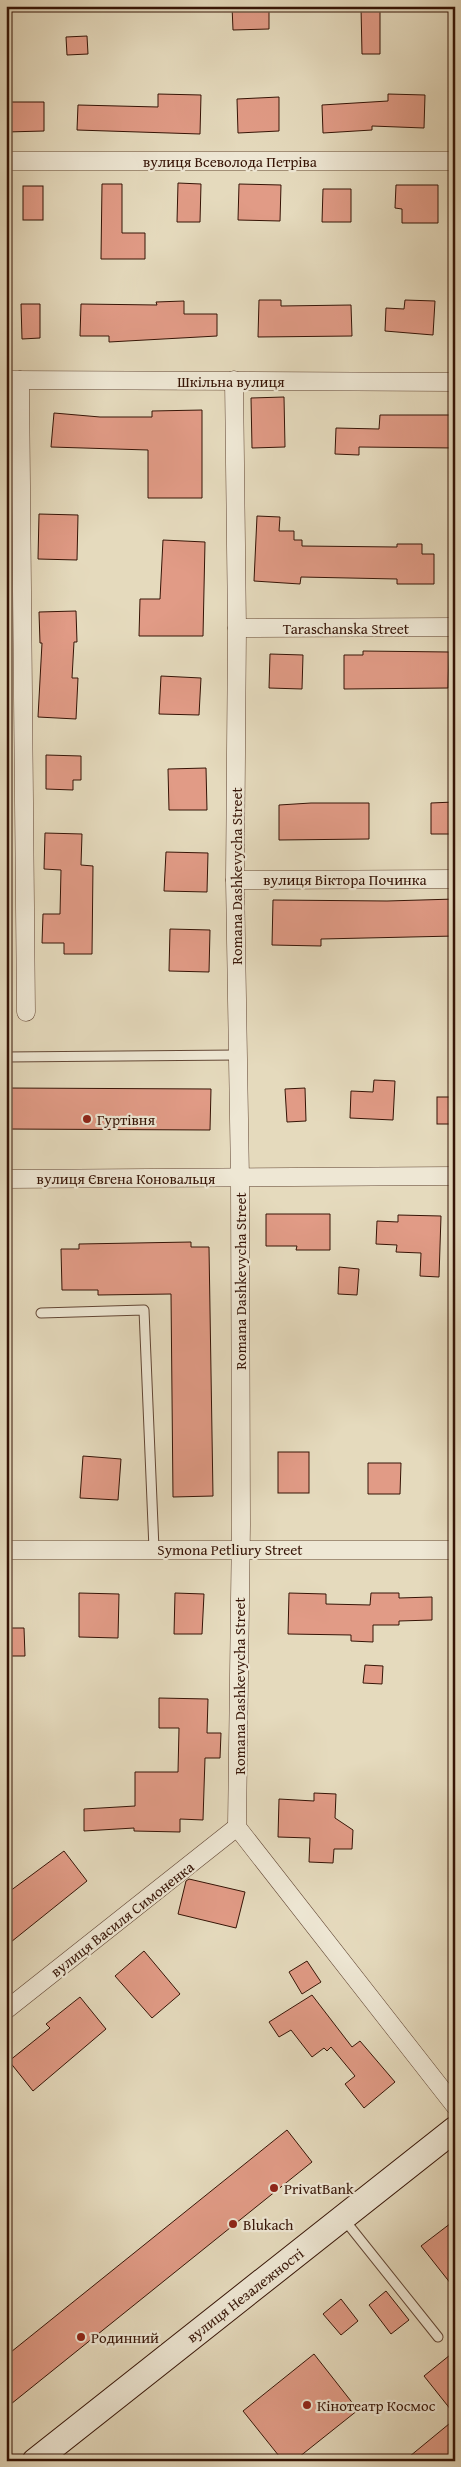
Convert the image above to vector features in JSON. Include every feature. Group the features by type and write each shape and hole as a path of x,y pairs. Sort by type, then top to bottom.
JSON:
{"main road":[{"name":"вулиця Незалежності","path":"35,2461 455,2129"}],"street":[{"name":"вулиця Всеволода Петріва","path":"6,161 455,161"},
{"name":"Шкільна вулиця","path":"13,380 455,382"},
{"path":"13,380 26,1012"},
{"name":"Romana Dashkevycha Street","path":"234,380 237,628 235,880 240,1178 240,1549 237,1827"},
{"name":"Taraschanska Street","path":"237,628 455,628"},
{"name":"вулиця Віктора Починка","path":"235,880 455,878"},
{"name":"вулиця Євгена Коновальця","path":"6,1179 455,1176"},
{"name":"Symona Petliury Street","path":"6,1550 455,1550"},
{"path":"237,1827 455,2106"},
{"name":"вулиця Василя Симоненка","path":"6,2010 237,1827"}],"lane":[{"path":"6,1057 238,1054"},
{"path":"40,1313 144,1310 154,1549"},
{"path":"343,2218 438,2337"}],"building":[{"path":"232,6 269,6 269,29 233,30"},
{"path":"361,7 380,7 380,54 362,54"},
{"path":"87,36 88,54 67,55 66,37"},
{"path":"158,94 201,95 200,134 77,130 78,105 158,107"},
{"path":"388,94 425,95 424,128 372,126 372,130 323,133 322,105 388,101"},
{"path":"279,97 279,131 238,133 237,99"},
{"path":"6,102 44,102 44,131 6,132"},
{"path":"178,183 201,184 200,222 177,222"},
{"path":"102,184 122,184 122,233 145,233 145,259 101,259"},
{"path":"239,184 281,185 280,221 238,220"},
{"path":"396,185 438,185 438,223 402,223 402,209 395,208"},
{"path":"23,186 43,186 43,220 23,220"},
{"path":"323,189 351,189 351,222 322,222"},
{"path":"259,300 281,300 281,306 351,305 352,336 258,337"},
{"path":"405,300 435,301 433,335 385,331 386,308 404,309"},
{"path":"184,301 184,314 217,314 217,336 109,342 109,336 80,336 81,304 157,305 156,302"},
{"path":"21,304 40,304 40,338 22,339"},
{"path":"284,397 285,447 252,448 251,398"},
{"path":"202,410 202,498 148,498 148,450 51,447 54,413 100,417 152,417 152,411"},
{"path":"380,415 455,415 455,448 359,447 359,455 335,454 336,428 379,429"},
{"path":"39,514 78,515 77,560 38,559"},
{"path":"257,516 280,517 279,531 294,531 294,540 302,540 302,546 397,547 397,544 422,544 422,554 434,554 434,584 397,584 397,579 301,577 300,584 254,581"},
{"path":"163,540 205,542 203,636 139,636 140,599 160,599"},
{"path":"76,611 77,642 74,642 72,678 78,678 76,719 38,717 42,643 40,643 39,612"},
{"path":"363,651 449,652 448,688 344,689 344,655 363,655"},
{"path":"270,654 303,655 302,689 269,688"},
{"path":"161,676 201,678 199,715 159,714"},
{"path":"46,755 81,756 81,780 73,780 73,790 46,789"},
{"path":"206,768 207,810 169,810 168,769"},
{"path":"454,802 454,834 431,834 431,803"},
{"path":"369,803 369,839 279,840 279,805"},
{"path":"45,833 82,834 81,865 93,866 92,954 64,954 64,943 42,943 43,914 60,914 61,870 44,869"},
{"path":"166,852 208,853 207,892 164,891"},
{"path":"455,899 455,936 321,939 321,946 272,945 273,900 387,901"},
{"path":"170,929 210,930 209,972 169,971"},
{"path":"374,1080 395,1081 393,1120 350,1118 351,1091 373,1092"},
{"path":"6,1088 211,1089 210,1130 6,1129"},
{"path":"305,1088 306,1121 287,1122 285,1089"},
{"path":"437,1097 455,1097 455,1124 437,1124"},
{"path":"266,1214 330,1214 330,1250 296,1250 297,1246 266,1246"},
{"path":"398,1215 441,1216 439,1277 420,1276 421,1253 396,1252 397,1245 376,1244 377,1221 398,1222"},
{"path":"191,1242 191,1247 209,1247 213,1496 173,1497 171,1294 98,1295 98,1290 62,1290 61,1249 79,1249 79,1244"},
{"path":"339,1267 359,1269 357,1295 338,1294"},
{"path":"278,1452 309,1452 309,1493 278,1493"},
{"path":"83,1456 121,1459 118,1500 80,1498"},
{"path":"368,1463 401,1463 400,1494 368,1494"},
{"path":"79,1593 119,1594 118,1638 79,1637"},
{"path":"175,1593 204,1594 202,1634 174,1634"},
{"path":"289,1593 326,1594 326,1604 370,1605 371,1593 399,1593 399,1598 432,1597 432,1620 399,1621 399,1625 373,1625 373,1642 351,1641 351,1635 288,1634"},
{"path":"6,1628 24,1628 25,1656 6,1656"},
{"path":"365,1665 383,1666 382,1684 363,1683"},
{"path":"159,1698 208,1699 207,1733 221,1733 220,1758 205,1758 203,1820 180,1819 180,1832 134,1831 134,1828 84,1831 84,1809 135,1806 135,1772 178,1772 179,1728 159,1728"},
{"path":"314,1793 336,1794 335,1818 353,1830 352,1849 334,1849 333,1863 309,1862 310,1838 278,1837 279,1799 314,1801"},
{"path":"64,1851 87,1881 6,1946 6,1894"},
{"path":"189,1879 245,1892 236,1928 178,1914 186,1881"},
{"path":"144,1951 180,1994 152,2018 115,1976"},
{"path":"307,1961 321,1982 302,1994 289,1972"},
{"path":"312,1995 352,2047 360,2041 395,2082 364,2108 345,2084 355,2076 331,2047 327,2051 324,2048 312,2057 291,2030 279,2037 269,2022"},
{"path":"80,1997 106,2029 33,2091 9,2061 50,2028 46,2024"},
{"path":"287,2130 312,2162 6,2408 6,2356"},
{"path":"455,2220 455,2289 421,2246"},
{"path":"386,2291 409,2320 391,2334 369,2305"},
{"path":"341,2299 358,2321 341,2335 323,2314"},
{"path":"455,2351 455,2415 424,2376"},
{"path":"314,2354 358,2410 294,2461 283,2461 243,2411"},
{"path":"455,2419 455,2461 404,2461"}],"place":[{"name":"Гуртівня","path":"87,1119"},
{"name":"PrivatBank","path":"274,2188"},
{"name":"Blukach","path":"233,2224"},
{"name":"Родинний","path":"81,2337"},
{"name":"Кінотеатр Космос","path":"307,2405"}]}
